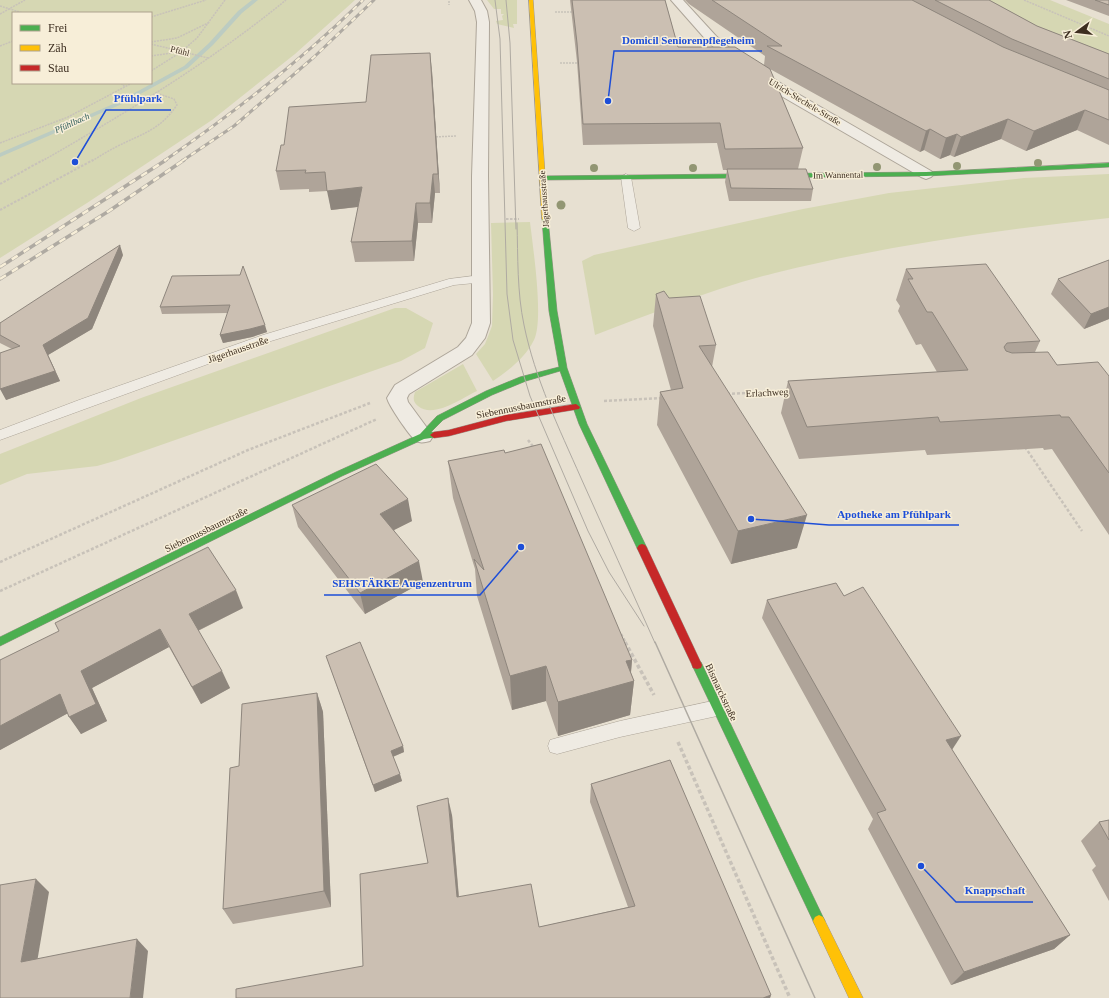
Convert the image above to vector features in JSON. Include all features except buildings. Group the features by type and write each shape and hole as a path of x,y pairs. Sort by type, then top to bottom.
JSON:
{"street":[{"path":"423,436 399,403 402,390 455,358 472,345 478,335 481,323 480,136 483,22 481,11 475,0"},
{"name":"Jägerhausstraße","path":"531,0 542,178 553,311 563,368 572,395"},
{"name":"Ulrich-Stechele-Straße","path":"677,0 712,39 737,61 788,94 926,174"},
{"name":"Im Wannental","path":"542,178 926,174 1109,165"},
{"name":"Siebennussbaumstraße","path":"423,436 440,418 489,393 523,379 563,368"},
{"name":"Bismarckstraße","path":"572,395 576,407 717,708 856,998"},
{"name":"Siebennussbaumstraße","path":"0,642 339,474 423,436 449,433 506,418 576,407"}],"lane":[{"path":"626,178 634,228"},
{"name":"Jägerhausstraße","path":"0,435 91,400 268,338 453,282 481,279"},
{"path":"557,746 620,729 717,708"}],"path":[{"path":"0,14 25,0"},
{"path":"152,17 206,0"},
{"path":"152,70 196,39 211,21 225,0"},
{"path":"0,184 56,154 156,93 253,28 286,0"},
{"path":"1024,0 1109,36"},
{"path":"0,6 20,12"},
{"path":"532,12 579,12"},
{"path":"152,43 177,38 211,21"},
{"path":"0,46 12,41"},
{"name":"Pfühl","path":"152,43 208,58"},
{"path":"152,56 181,51"},
{"path":"535,64 582,63"},
{"path":"122,84 125,87"},
{"path":"0,143 56,123 88,108 130,84"},
{"path":"0,210 77,170 115,147 151,131 168,118 178,105 174,99 156,93"},
{"path":"428,137 480,136"},
{"name":"Erlachweg","path":"723,395 794,391"},
{"path":"0,562 248,450 382,398 399,403"},
{"path":"600,401 668,398"},
{"path":"0,591 399,403"},
{"path":"506,418 510,425 533,444 536,451"},
{"path":"1024,445 1082,531"},
{"path":"619,630 668,719 790,998"}],"green space":[{"path":"0,0 355,0 295,54 212,120 87,203 0,258"},
{"path":"487,0 517,0 517,24 513,24 514,28 497,24 496,21 503,20 502,16 504,14 501,14 501,9 494,9"},
{"path":"971,0 1050,0 1109,24 1109,58"},
{"path":"1109,174 1109,218 941,240 816,263 729,286 684,301 595,335 582,261 594,255 803,209 889,193 1024,178"},
{"path":"530,222 537,283 537,330 534,340 521,358 511,368 493,381 476,354 485,344 492,326 493,295 491,223"},
{"path":"395,308 406,308 433,323 425,348 401,361 118,460 97,466 27,474 0,485 0,454 141,398"},
{"path":"463,364 477,391 440,409 425,409 415,403 415,392"}],"waterway":[{"name":"Pfühlbach","path":"0,155 120,103 186,67 211,44 240,12 255,0"}],"tram line":[{"path":"495,0 500,39 507,294 513,340 530,396 588,531 609,572 644,626"},
{"path":"506,0 510,43 516,229"},
{"path":"517,223 520,300 524,325 534,365 556,422 655,643"},
{"path":"655,642 815,998"}],"railway":[{"path":"164,161 267,85 316,44 363,0"},
{"path":"182,161 234,126 314,57 374,0"},
{"path":"0,267 166,160"},
{"path":"0,279 109,211 184,160"}],"traffic: fast":[{"path":"542,178 926,174 1109,165"},
{"path":"545,219 553,311 563,368 583,424 642,548"},
{"path":"423,436 440,418 489,393 523,379 563,368"},
{"path":"0,642 339,474 423,436 434,435"},
{"path":"697,665 819,921"}],"traffic: slow":[{"path":"531,0 545,219"},
{"path":"819,921 856,998"}],"traffic: jam":[{"path":"434,435 449,433 506,418 576,407"},
{"path":"642,548 697,665"}],"place":[{"name":"Domicil Seniorenpflegeheim","path":"608,101"},
{"name":"Pfühlpark","path":"75,162"},
{"name":"Apotheke am Pfühlpark","path":"751,519"},
{"name":"SEHSTÄRKE Augenzentrum","path":"521,547"},
{"name":"Knappschaft","path":"921,866"}]}
